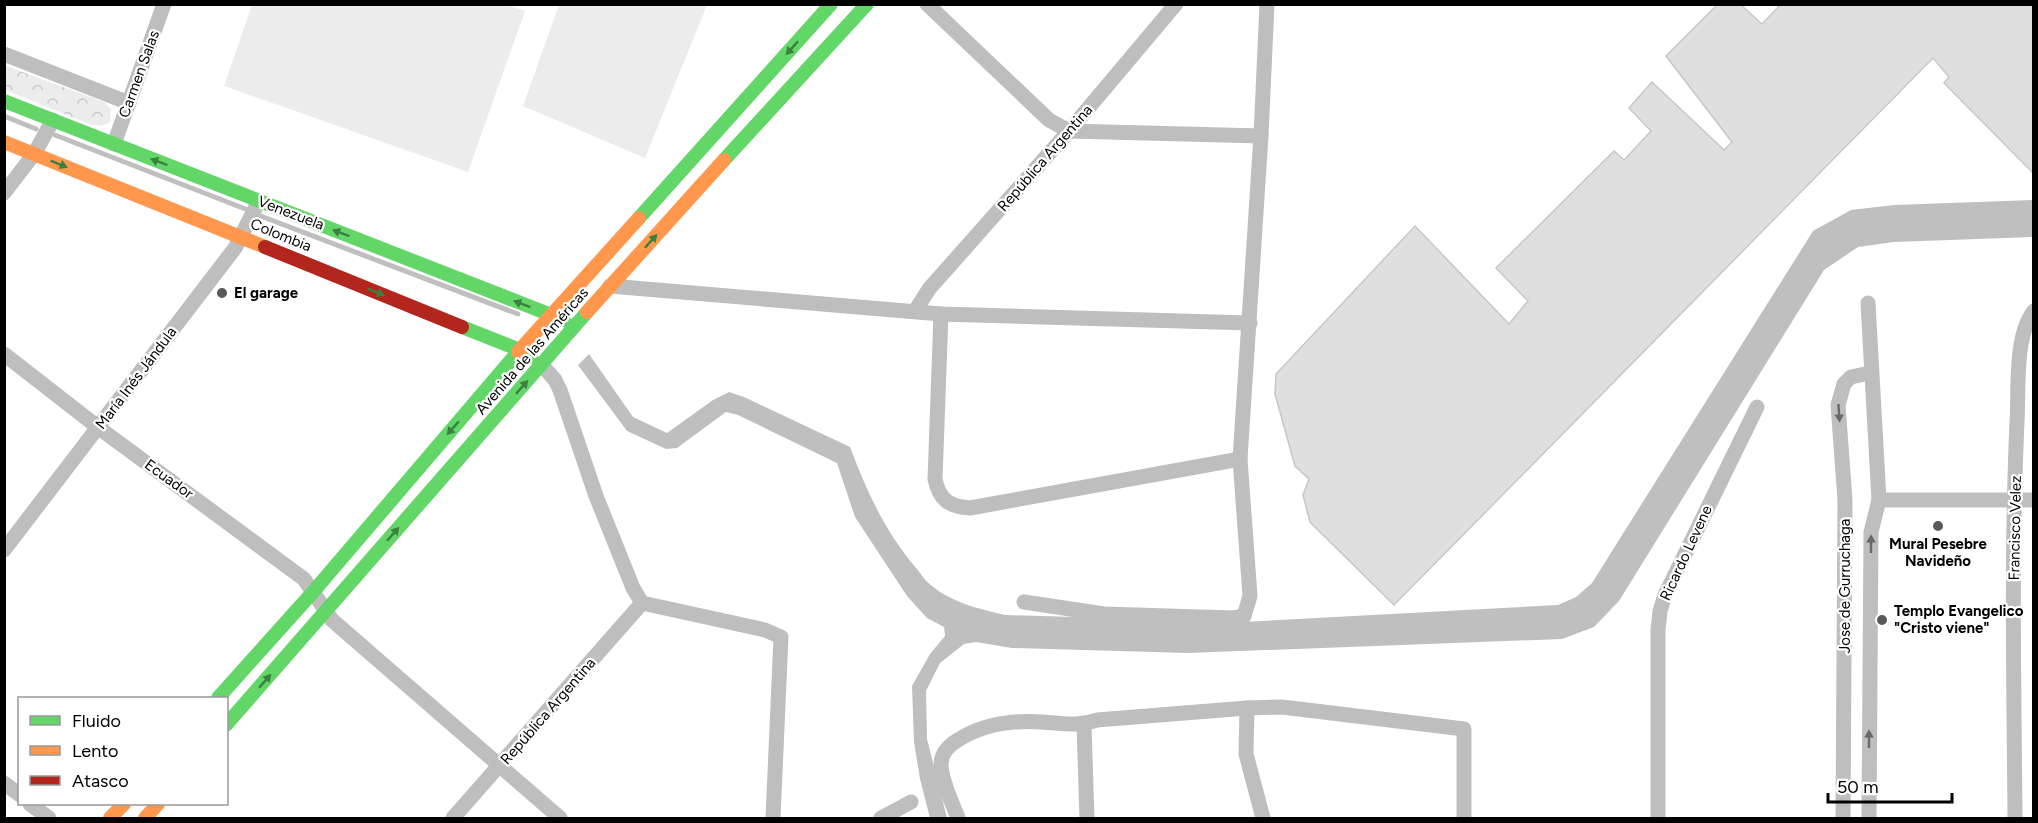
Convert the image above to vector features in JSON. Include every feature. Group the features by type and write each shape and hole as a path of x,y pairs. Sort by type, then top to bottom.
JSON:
{"main road":[{"name":"Avenida de las Américas","path":"220,697 520,350 831,4"},
{"name":"Avenida de las Américas","path":"228,723 610,286 867,4"},
{"name":"Venezuela","path":"4,101 577,324"},
{"name":"Colombia","path":"4,142 520,350 542,365"},
{"path":"110,819 123,805"},
{"path":"145,819 157,805"}],"street":[{"path":"927,4 1049,120 1069,131 1261,136"},
{"name":"República Argentina","path":"915,311 929,290 1069,131 1176,4"},
{"path":"1024,602 1104,614 1233,618 1244,616 1250,597 1240,459 1250,323 1267,4"},
{"name":"Carmen Salas","path":"114,144 162,5"},
{"path":"4,54 129,103"},
{"path":"4,193 34,154 53,120"},
{"name":"María Inés Jándula","path":"4,550 242,237 259,201"},
{"path":"610,286 941,314 1250,323"},
{"name":"Jose de Gurruchaga","path":"1868,303 1870,374 1879,500 1871,532 1869,819"},
{"name":"Francisco Velez","path":"2015,819 2014,500 2021,345 2028,318 2034,311"},
{"path":"941,314 935,479 938,490 947,504 969,508 1240,459"},
{"name":"Ecuador","path":"4,354 99,428 304,579 332,620 560,819"},
{"path":"542,365 560,390 597,496 633,588 642,603 765,630 781,637 773,819"},
{"name":"Jose de Gurruchaga","path":"1843,819 1845,500 1838,405 1845,384 1851,378 1870,374"},
{"name":"Ricardo Levene","path":"1658,819 1658,630 1660,611 1665,595 1757,407"},
{"path":"1879,500 2034,500"},
{"name":"República Argentina","path":"453,819 642,603"},
{"path":"958,819 941,765 945,750 981,728 1019,722 1084,725 1097,720 1282,707 1464,729 1464,819"},
{"path":"1247,708 1246,754 1263,819"},
{"path":"1084,725 1087,819"},
{"path":"4,783 18,794"},
{"path":"882,819 911,802"},
{"path":"31,805 48,819"}],"green space":[{"path":"252,5 508,5 525,11 468,172 224,86"},
{"path":"559,5 707,5 645,158 523,106"},
{"path":"4,65 104,102 111,109 110,122 101,126 89,124 5,90"}],"shaded area":[{"path":"2033,200 2033,237 1894,242 1858,247 1824,270 1619,601 1594,627 1562,639 1187,653 1012,648 976,642 964,644 940,663 926,691 927,739 947,818 930,818 914,742 912,686 930,654 945,636 944,627 927,618 907,596 855,517 837,463 738,415 726,412 677,448 666,449 627,431 578,365 589,354 633,417 667,433 713,400 729,392 850,447 870,496 886,526 926,580 940,592 958,601 996,613 1243,622 1558,605 1576,597 1592,583 1813,231 1851,210 1894,205"}],"building":[{"path":"1718,4 1740,4 1762,24 1781,4 2034,4 2034,174 1944,83 1949,77 1933,58 1394,605 1310,522 1303,495 1309,479 1295,466 1275,394 1276,374 1415,226 1509,324 1528,301 1496,268 1614,151 1624,160 1651,131 1629,108 1652,82 1724,150 1732,142 1666,56"}],"waterway":[{"path":"4,116 36,129"},
{"path":"55,135 248,210"},
{"path":"258,215 518,314"}],"traffic: fast":[{"path":"639,218 831,4"},
{"path":"724,160 867,4"},
{"path":"4,101 564,320"},
{"path":"228,723 587,312"},
{"path":"462,327 520,350 531,357"},
{"path":"219,697 313,592 518,352"}],"traffic: slow":[{"path":"4,142 265,247"},
{"path":"587,312 724,160"},
{"path":"518,352 639,218"},
{"path":"110,818 123,805"},
{"path":"145,818 157,805"}],"traffic: jam":[{"path":"265,247 462,327"}],"place":[{"name":"El garage","path":"222,293"},
{"name":"Mural Pesebre Navideño","path":"1938,526"},
{"name":"Templo Evangelico \"Cristo viene\"","path":"1882,620"}]}
